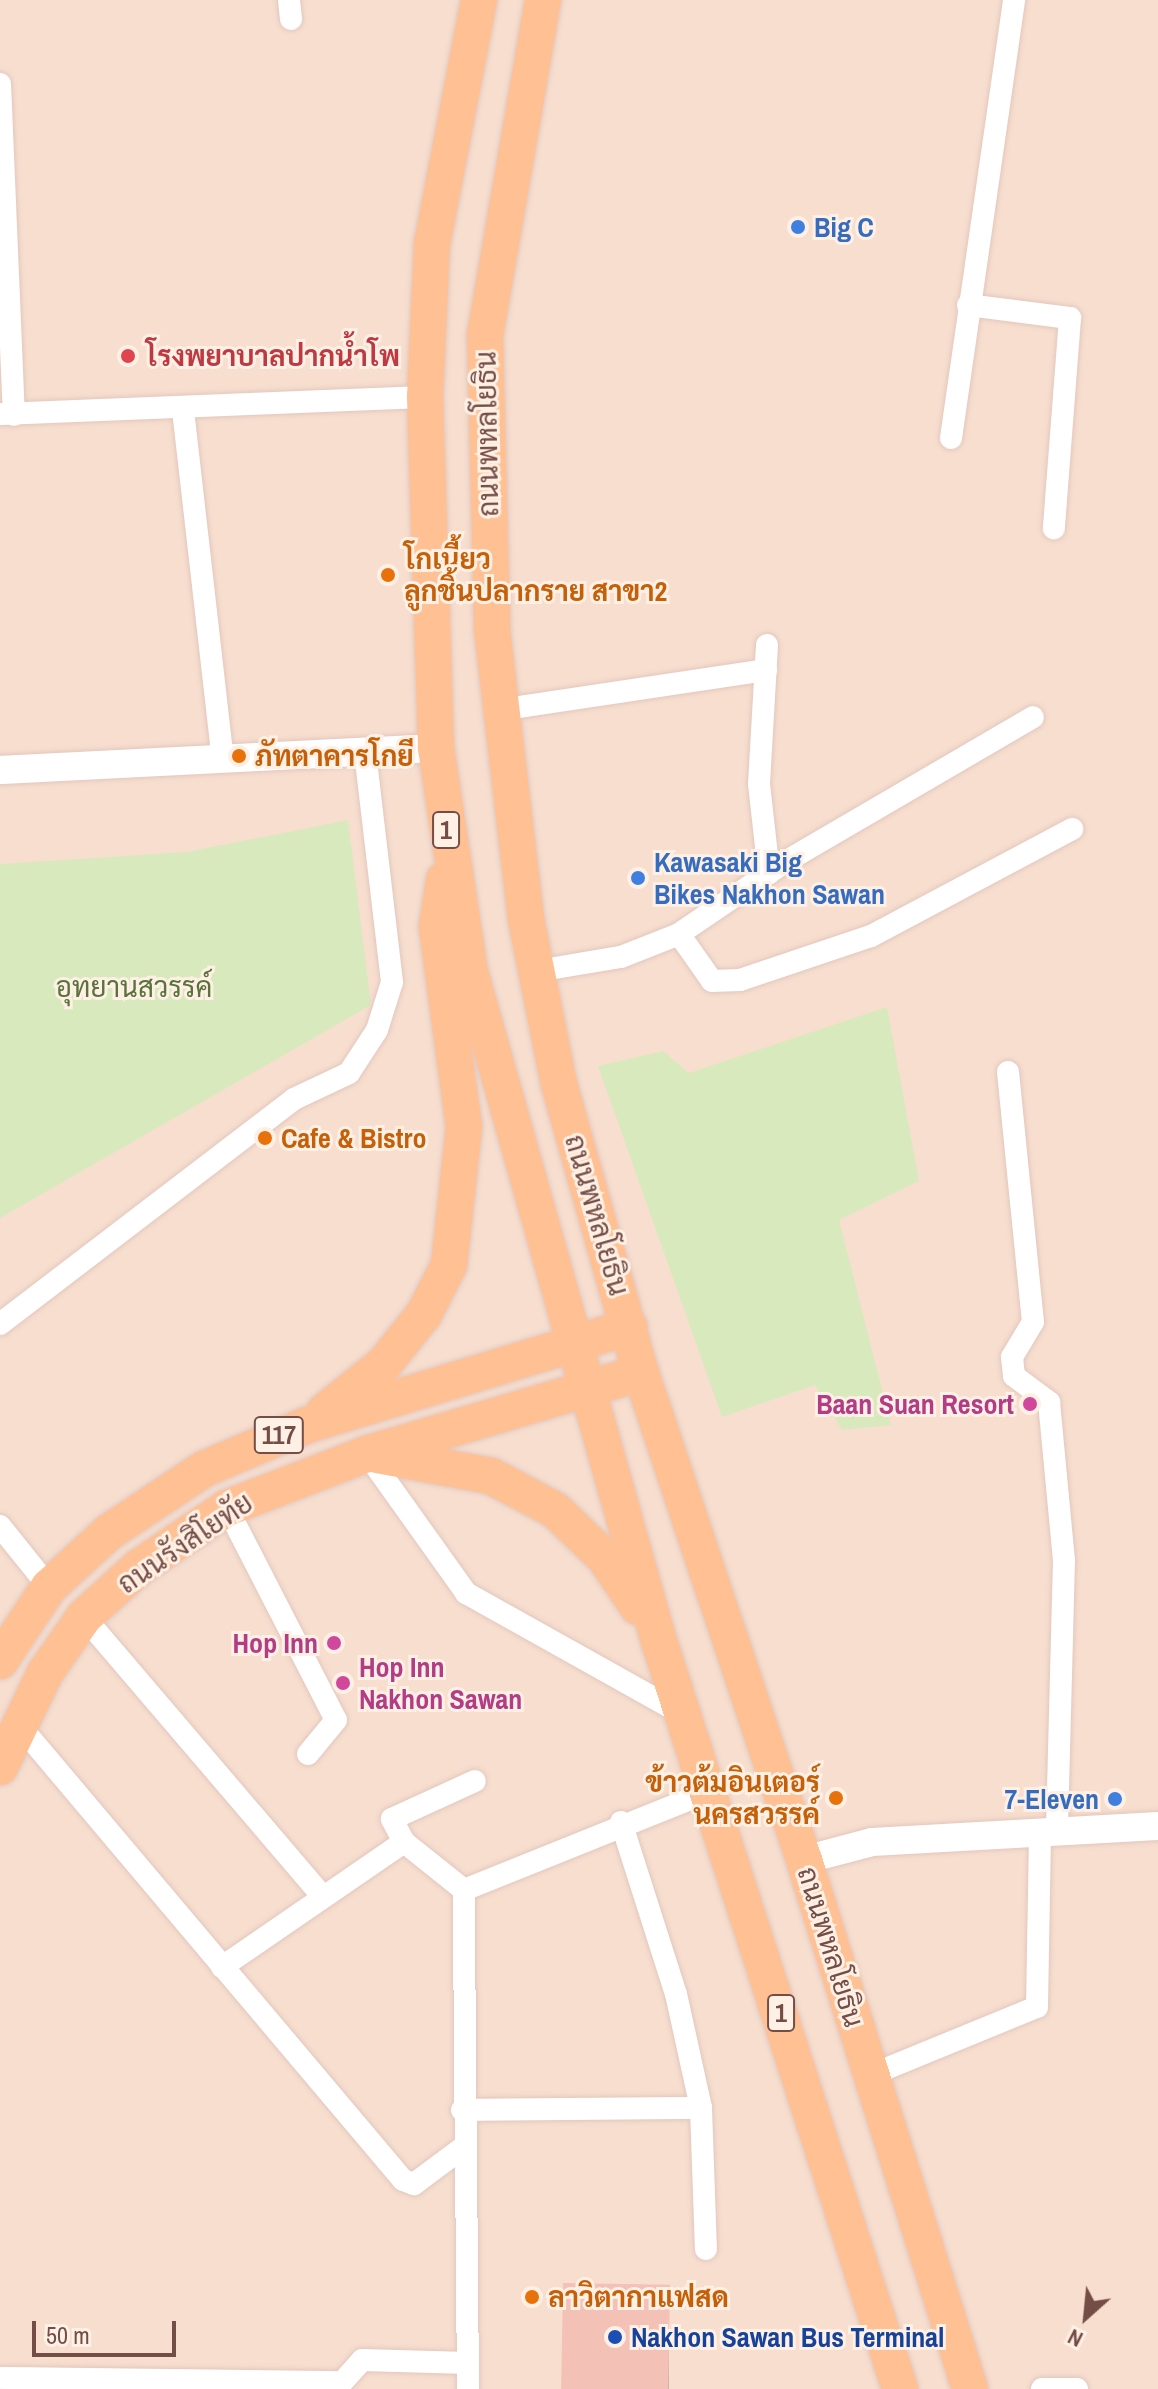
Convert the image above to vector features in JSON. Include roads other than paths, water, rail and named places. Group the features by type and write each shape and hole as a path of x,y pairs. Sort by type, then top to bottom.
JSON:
{"main road":[{"name":"ถนนพหลโยธิน","path":"479,0 432,243 425,397 436,748 449,848 494,1072 584,1390 658,1638 689,1718 900,2389"},
{"name":"ถนนพหลโยธิน","path":"543,0 485,335 499,710 537,971 559,1084 641,1373 804,1860 970,2389"},
{"path":"307,1425 384,1364 424,1314 449,1265 464,1127 437,926 449,848"},
{"name":"ถนนรังสิโยทัย","path":"0,1661 49,1587 109,1532 204,1469 307,1425 629,1327"},
{"name":"ถนนรังสิโยทัย","path":"0,1767 20,1726 84,1617 138,1568 227,1508 367,1454 641,1373"},
{"path":"367,1454 491,1476 555,1510 605,1558 658,1638"}],"street":[{"path":"951,438 1014,0"},
{"path":"0,84 7,414 183,410 293,398 425,397"},
{"path":"968,305 1070,318 1054,528"},
{"path":"183,410 223,759"},
{"path":"767,645 759,784 769,873"},
{"path":"499,710 766,670"},
{"path":"537,971 621,957 679,934 769,873 1033,717"},
{"path":"0,770 436,748"},
{"path":"0,1324 294,1099 349,1073 377,1030 392,982 365,751"},
{"path":"679,934 712,981 740,980 871,936 1072,829"},
{"path":"871,2075 1037,2007 1064,1560 1049,1402 1014,1376 1012,1357 1033,1322 1008,1072"},
{"path":"367,1454 466,1593 560,1652 689,1718"},
{"path":"227,1508 336,1720 308,1754"},
{"path":"0,1526 49,1587"},
{"path":"84,1617 322,1896"},
{"path":"20,1726 403,2180 414,2184 461,2149"},
{"path":"464,1890 404,1842 392,1819 475,1781"},
{"path":"464,1890 621,1822 710,1791"},
{"path":"621,1822 676,1994 701,2108 706,2249"},
{"path":"804,1860 872,1842 1158,1826"},
{"path":"222,1967 404,1842"},
{"path":"464,1890 461,2149 468,2389"},
{"path":"462,2110 701,2108"},
{"path":"4,2382 336,2386 362,2360 468,2363"},
{"path":"1042,2389 1077,2389"}],"place":[{"name":"Big C","path":"798,227"},
{"name":"โรงพยาบาลปากน้ำโพ","path":"128,356"},
{"name":"โกเนี้ยว ลูกชิ้นปลากราย สาขา2","path":"388,575"},
{"name":"ภัทตาคารโกยี","path":"239,756"},
{"name":"Kawasaki Big Bikes Nakhon Sawan","path":"638,878"},
{"name":"Cafe & Bistro","path":"265,1138"},
{"name":"Baan Suan Resort","path":"1030,1404"},
{"name":"Hop Inn","path":"334,1643"},
{"name":"Hop Inn Nakhon Sawan","path":"343,1683"},
{"name":"ข้าวต้มอินเตอร์ นครสวรรค์","path":"836,1798"},
{"name":"7-Eleven","path":"1115,1799"},
{"name":"ลาวิตากาแฟสด","path":"532,2297"},
{"name":"Nakhon Sawan Bus Terminal","path":"615,2337"}],"park label":[{"name":"อุทยานสวรรค์","path":"134,987"}]}
